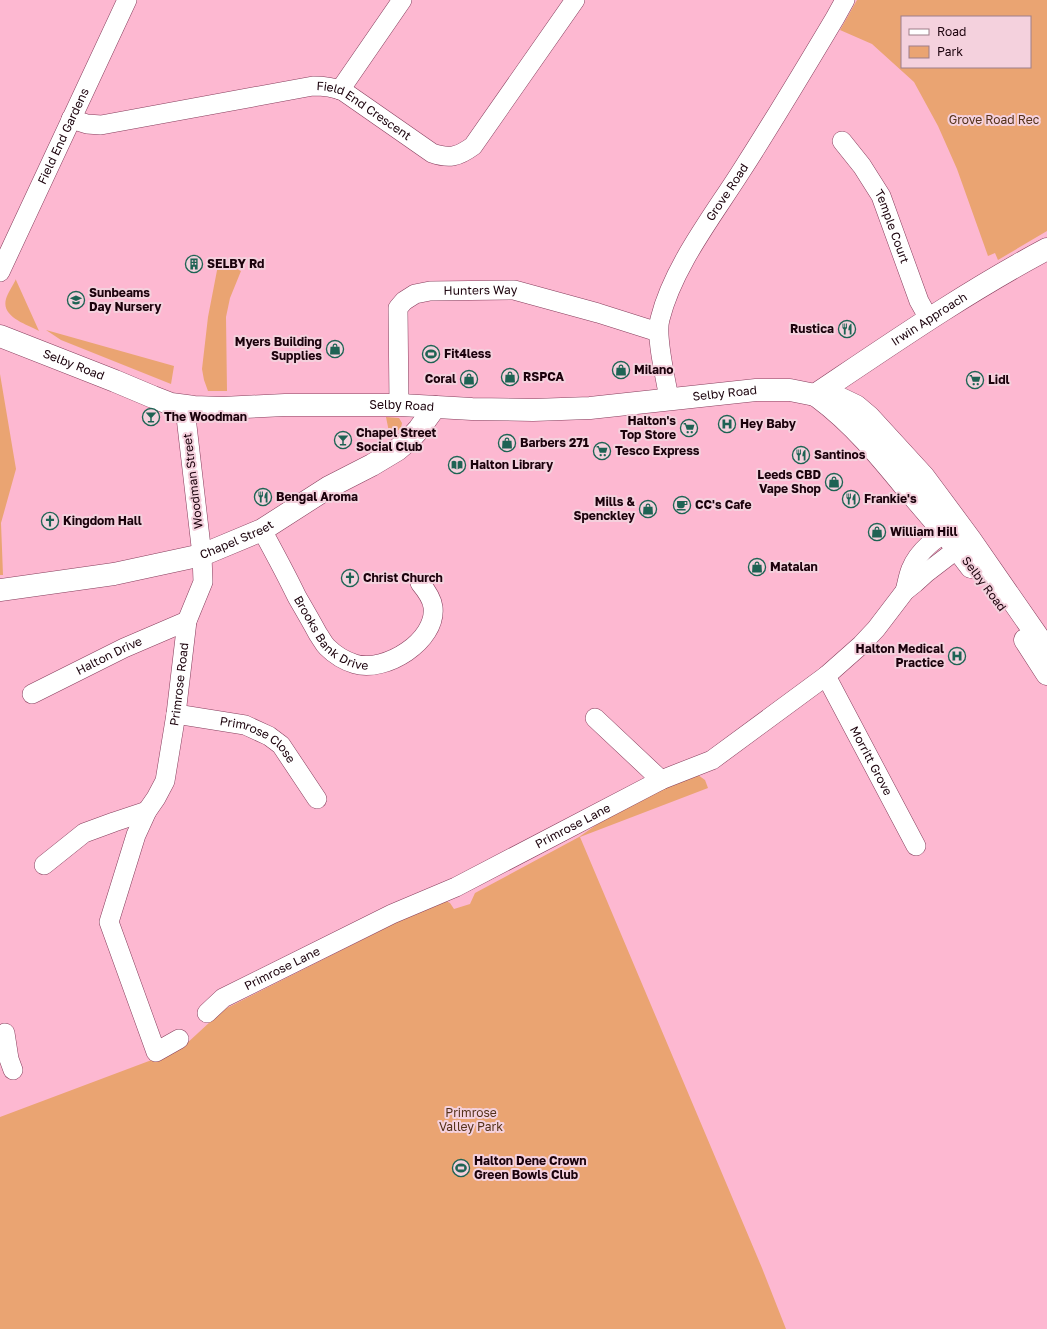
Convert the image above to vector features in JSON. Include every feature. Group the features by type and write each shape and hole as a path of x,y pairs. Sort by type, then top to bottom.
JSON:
{"main road":[{"name":"Irwin Approach","path":"815,395 929,319 1006,271 1047,249"},
{"name":"Selby Road","path":"0,336 171,404 186,406 222,408 285,405 399,405 510,410 590,408 756,390 790,390 815,395 833,395 856,406 869,417 924,477 957,536 1047,674"},
{"name":"Chapel Street","path":"0,590 114,574 202,555 262,530 329,487 372,465 397,450 410,440 419,430 435,407"},
{"name":"Selby Road","path":"957,536 1047,650"}],"street":[{"name":"Field End Gardens","path":"0,272 127,0"},
{"path":"340,90 402,0"},
{"name":"Field End Crescent","path":"71,119 87,124 101,125 313,86 323,86 340,90 432,153 442,156 453,156 464,153 473,146 575,0"},
{"name":"Grove Road","path":"669,400 658,332 664,305 686,257 740,172 845,0"},
{"name":"Temple Court","path":"842,142 862,166 881,196 919,301 929,319"},
{"name":"Hunters Way","path":"399,405 398,308 404,301 415,294 430,291 514,290 598,313 658,332"},
{"name":"Woodman Street","path":"186,406 202,555"},
{"name":"Brooks Bank Drive","path":"262,530 308,618 326,646 345,660 356,664 366,665 388,662 406,653 426,634 432,620 433,606 428,593 420,583"},
{"name":"Primrose Lane","path":"207,1013 223,998 392,914 456,887 661,780 712,760 826,676 871,634 905,591 926,573 957,536"},
{"name":"Primrose Road","path":"179,1039 156,1052 109,922 136,835 147,811 165,782 176,714 187,621 203,582 202,555"},
{"name":"Halton Drive","path":"32,694 124,648 187,621"},
{"name":"Morritt Grove","path":"826,676 916,846"},
{"name":"Primrose Close","path":"176,714 245,725 269,736 281,745 317,799"},
{"path":"595,718 661,780"},
{"path":"44,865 84,833 147,811"},
{"path":"5,1033 7,1063"}],"green space":[{"name":"Grove Road Rec","path":"857,0 1047,0 1047,231 998,260 995,253 988,256 957,169 938,126 914,82 872,44 840,30"},
{"path":"219,260 241,271 230,298 226,317 227,391 208,391 202,369 208,317"},
{"path":"16,279 39,331 22,323 7,311 5,305 6,299"},
{"path":"46,330 174,366 171,384 61,340"},
{"path":"0,374 16,469 1,523 3,575 0,575"},
{"path":"386,417 399,418 402,423 401,428 390,437"},
{"name":"Primrose Valley Park","path":"698,775 705,780 708,788 580,837 762,1268 786,1329 0,1329 0,1117 149,1061 185,1045 223,1010 443,899 450,903 454,909 470,904 475,893 579,837 624,808 690,776"}],"place":[{"name":"SELBY Rd","path":"194,264"},
{"name":"Sunbeams Day Nursery","path":"76,300"},
{"name":"Rustica","path":"847,329"},
{"name":"Myers Building Supplies","path":"335,349"},
{"name":"Fit4less","path":"431,354"},
{"name":"Milano","path":"621,370"},
{"name":"RSPCA","path":"510,377"},
{"name":"Coral","path":"469,379"},
{"name":"Lidl","path":"975,380"},
{"name":"The Woodman","path":"151,417"},
{"name":"Hey Baby","path":"727,424"},
{"name":"Halton's Top Store","path":"689,428"},
{"name":"Chapel Street Social Club","path":"343,440"},
{"name":"Barbers 271","path":"507,443"},
{"name":"Tesco Express","path":"602,451"},
{"name":"Santinos","path":"801,455"},
{"name":"Halton Library","path":"457,465"},
{"name":"Leeds CBD Vape Shop","path":"834,482"},
{"name":"Bengal Aroma","path":"263,497"},
{"name":"Frankie's","path":"851,499"},
{"name":"CC's Cafe","path":"682,505"},
{"name":"Mills & Spenckley","path":"648,509"},
{"name":"Kingdom Hall","path":"50,521"},
{"name":"William Hill","path":"877,532"},
{"name":"Matalan","path":"757,567"},
{"name":"Christ Church","path":"350,578"},
{"name":"Halton Medical Practice","path":"957,656"},
{"name":"Halton Dene Crown Green Bowls Club","path":"461,1168"}]}
